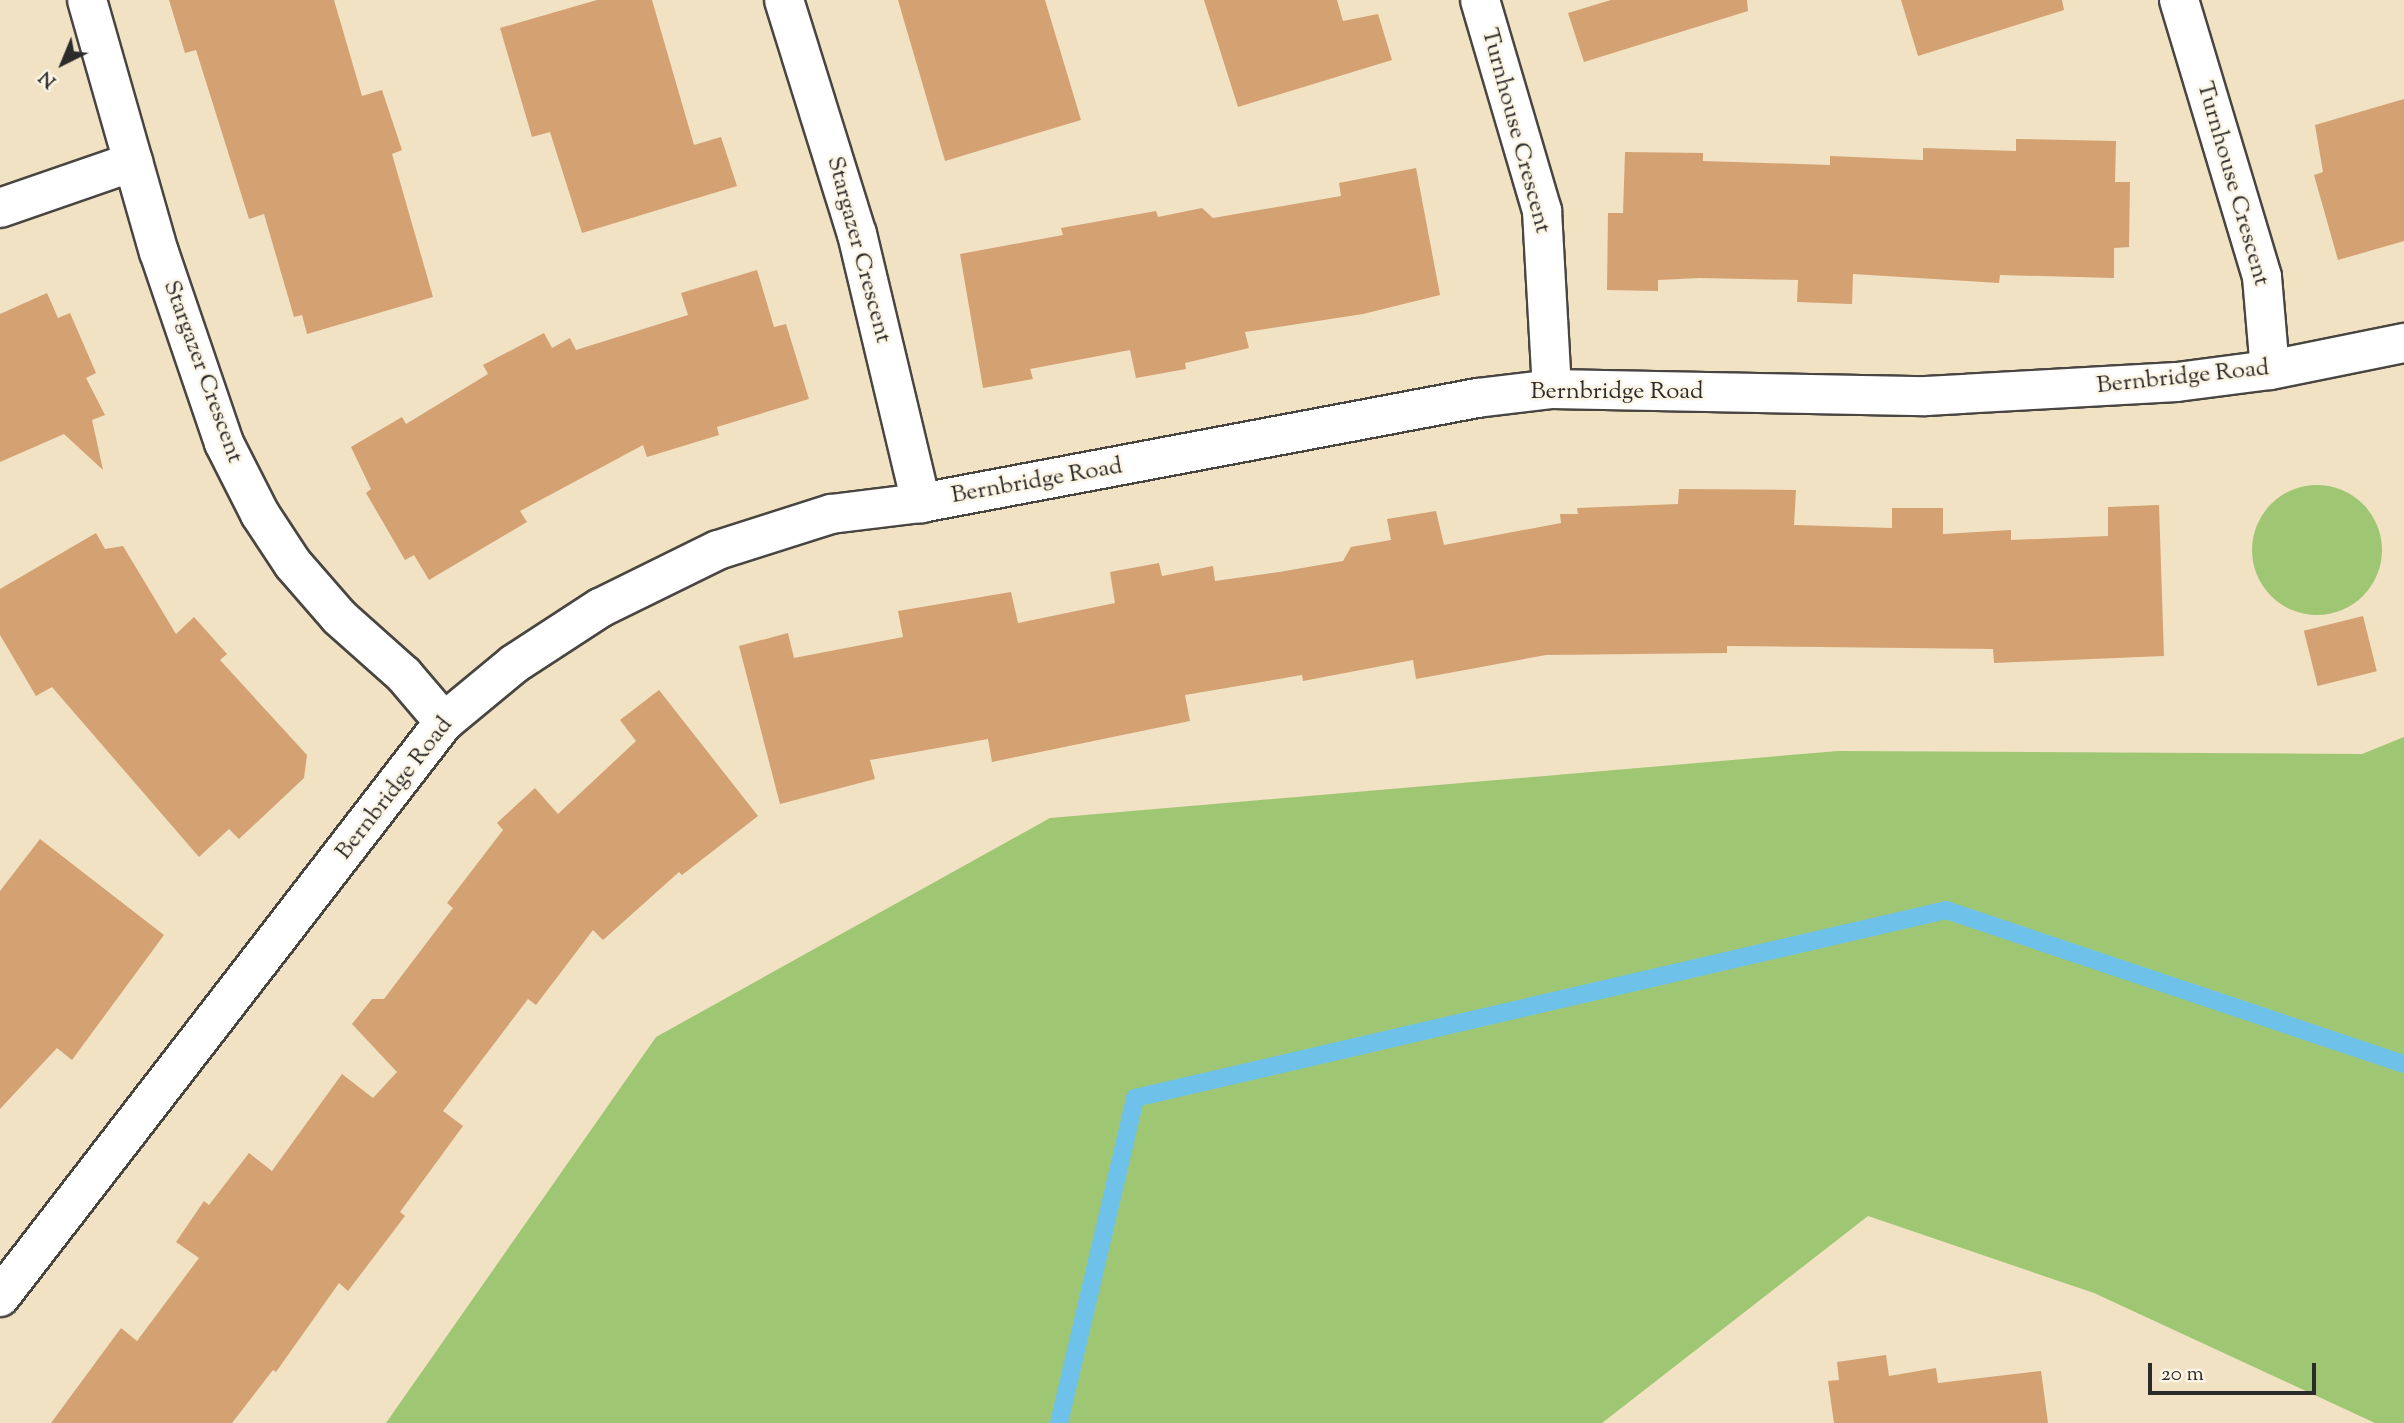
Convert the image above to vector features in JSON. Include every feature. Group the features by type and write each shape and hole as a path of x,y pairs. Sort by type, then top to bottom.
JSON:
{"street":[{"name":"Stargazer Crescent","path":"87,0 133,162 211,408 260,514 293,564 339,617 404,675 444,722"},
{"name":"Stargazer Crescent","path":"785,0 857,234 921,503"},
{"name":"Turnhouse Crescent","path":"1480,0 1542,211 1552,389"},
{"name":"Turnhouse Crescent","path":"2179,0 2262,277 2270,370"},
{"path":"0,208 133,162"},
{"name":"Bernbridge Road","path":"0,1297 444,722 538,647 663,574 769,531 831,514 921,503 1477,398 1552,389 1926,396 2177,382 2270,370 2404,343"}],"green space":[{"path":"2317,485 2342,490 2363,504 2377,525 2382,550 2377,575 2363,596 2342,610 2317,615 2292,610 2271,596 2257,575 2252,550 2257,525 2271,504 2292,490"},
{"path":"2404,737 2404,1423 2375,1423 2094,1293 1868,1216 1602,1423 386,1423 656,1037 1050,818 1838,751 2362,754"}],"building":[{"path":"169,0 334,0 362,96 382,90 402,150 392,154 433,297 307,334 302,315 294,317 264,214 249,219 196,50 185,53"},
{"path":"597,0 652,0 694,145 721,137 737,186 582,233 550,132 532,137 500,28"},
{"path":"898,0 1045,0 1081,120 945,161"},
{"path":"1204,0 1337,0 1343,21 1378,14 1392,60 1238,107"},
{"path":"1611,0 1747,0 1748,11 1584,62 1568,13"},
{"path":"1901,0 2062,0 2064,10 1918,56"},
{"path":"2404,99 2404,241 2338,260 2314,175 2323,172 2315,125"},
{"path":"2016,139 2116,141 2115,182 2130,182 2129,247 2114,248 2114,278 2000,275 1999,283 1853,274 1852,304 1797,302 1798,280 1658,280 1658,291 1607,290 1608,213 1623,213 1625,152 1703,153 1703,161 1830,165 1830,156 1923,160 1923,148 2016,151"},
{"path":"1416,168 1440,295 1363,314 1245,332 1249,348 1185,363 1186,369 1136,378 1130,350 1030,369 1033,379 983,388 960,254 1063,235 1061,228 1156,211 1158,217 1202,208 1213,218 1341,196 1339,183"},
{"path":"757,270 774,327 786,324 809,399 717,427 719,435 647,457 643,445 520,511 527,522 429,580 414,555 405,560 366,493 371,489 351,447 402,417 406,424 488,374 483,365 544,333 552,348 570,338 576,350 688,315 681,293"},
{"path":"47,293 58,318 70,313 96,373 86,378 105,415 92,420 103,470 64,434 0,462 0,314"},
{"path":"1679,489 1796,490 1794,525 1892,528 1892,508 1943,508 1943,534 2011,530 2011,540 2108,536 2108,507 2159,505 2164,656 1994,663 1993,649 1727,646 1727,653 1546,655 1416,679 1413,660 1303,681 1302,675 1185,695 1190,721 992,762 988,739 870,760 875,779 780,804 739,646 788,633 794,658 903,637 898,611 1011,592 1018,623 1115,603 1110,572 1159,563 1162,576 1213,566 1215,581 1279,572 1343,561 1351,547 1391,540 1387,519 1436,511 1444,545 1561,523 1560,514 1578,514 1577,508 1678,504"},
{"path":"96,533 105,549 123,546 176,634 194,617 227,654 220,660 307,755 304,778 239,839 229,829 199,857 52,687 36,696 0,635 0,589"},
{"path":"2363,616 2377,671 2318,686 2304,631"},
{"path":"659,690 758,816 682,875 679,872 603,940 593,930 536,1005 528,999 443,1111 463,1126 400,1212 405,1216 348,1291 339,1283 276,1372 273,1370 232,1423 51,1423 121,1328 137,1341 199,1258 176,1242 204,1201 209,1205 249,1153 272,1171 342,1074 373,1098 397,1072 352,1024 372,999 384,999 453,908 447,903 503,830 497,823 535,788 558,814 636,741 620,720"},
{"path":"40,839 164,935 72,1060 57,1048 0,1109 0,891"},
{"path":"1886,1355 1889,1376 1936,1368 1938,1383 2041,1371 2048,1423 1834,1423 1828,1381 1839,1380 1837,1362"}],"waterway":[{"path":"1059,1423 1135,1098 1946,910 2404,1064"}]}
